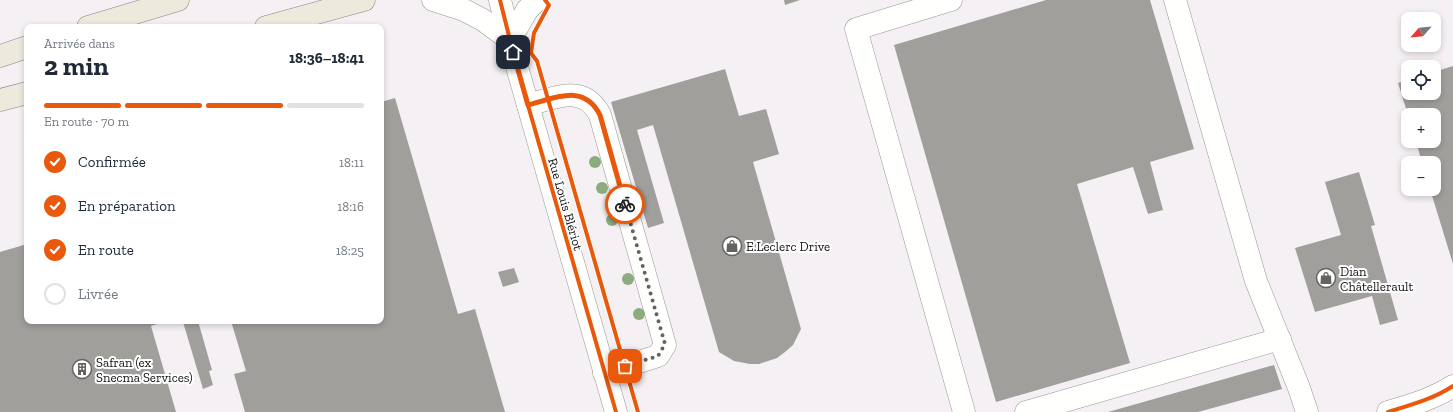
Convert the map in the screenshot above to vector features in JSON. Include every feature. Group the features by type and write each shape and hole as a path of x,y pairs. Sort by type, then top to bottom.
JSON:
{"main road":[{"path":"98,24 178,0"},
{"path":"277,24 364,0"},
{"path":"0,56 24,48"},
{"path":"0,100 24,94"}],"street":[{"path":"433,0 464,10 483,20 510,40 527,10 537,0"},
{"name":"Rue Louis Blériot","path":"500,0 528,105 616,412"},
{"path":"952,0 856,29 964,412"},
{"path":"1176,0 1256,281 1280,339 1307,412"},
{"path":"528,105 565,96 577,95 587,98 595,106 602,122 665,344 658,356 604,373"},
{"path":"1026,412 1280,339"},
{"path":"1388,412 1422,402 1439,395 1453,386"}],"shaded area":[{"path":"0,0 1453,0 1453,412 0,412"}],"building":[{"path":"784,0 800,0 785,5"},
{"path":"1046,0 1150,0 1194,149 1150,162 1163,210 1148,214 1133,167 1077,184 1130,363 996,402 894,45"},
{"path":"1453,66 1453,264 1432,196 1441,196 1441,156 1420,156 1418,148 1441,148 1441,108 1406,108 1403,100 1441,100 1441,70"},
{"name":"E.Leclerc Drive","path":"725,69 739,116 766,109 779,154 753,162 801,329 793,345 785,352 777,358 759,364 734,361 719,352 653,125 637,130 664,223 648,228 611,102"},
{"path":"1401,82 1401,93 1398,83"},
{"path":"395,98 458,314 475,309 505,412 245,412 234,374 246,371 232,324 384,324 384,101"},
{"path":"1359,172 1375,225 1371,226 1398,320 1380,325 1372,296 1315,312 1295,248 1341,235 1325,182"},
{"name":"Safran (ex Snecma Services)","path":"24,245 24,324 157,324 151,326 176,412 0,412 0,252"},
{"path":"514,268 519,282 503,287 498,272"},
{"path":"184,324 199,324 212,370 209,371 213,385 203,389"},
{"path":"1274,365 1282,389 1198,412 1108,412"}],"cycle path":[{"path":"500,0 515,60 616,412"},
{"path":"531,53 534,33 549,5 545,0"},
{"path":"513,53 525,50 531,53 537,61 638,412"},
{"path":"1388,412 1430,398 1453,386"}],"way so far":[{"path":"625,204 665,344 658,356 625,366"}],"place":[{"name":"E.Leclerc Drive","path":"732,246"},
{"name":"Dian Châtellerault","path":"1326,278"},
{"name":"Safran (ex Snecma Services)","path":"82,369"}],"route":[{"path":"513,52 528,105 565,96 577,95 587,98 595,106 600,115 625,204"}]}
